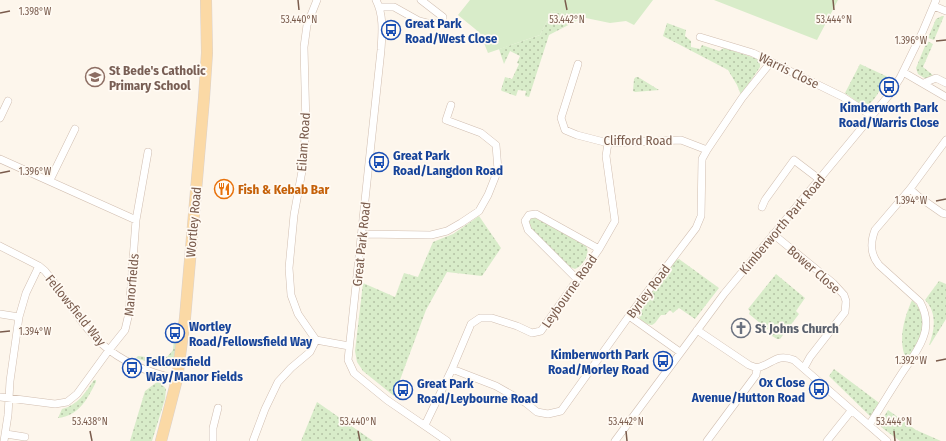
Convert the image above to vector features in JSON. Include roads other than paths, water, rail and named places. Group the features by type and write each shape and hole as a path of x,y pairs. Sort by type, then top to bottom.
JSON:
{"main road":[{"name":"Wortley Road","path":"161,441 177,379 186,311 207,53 206,0"}],"street":[{"name":"Eilam Road","path":"316,340 298,314 291,295 289,268 294,215 302,171 306,126 304,47 307,24 317,0"},
{"path":"378,3 394,7 419,21 431,24 443,22 443,17 421,0"},
{"name":"Great Park Road","path":"378,3 382,27 382,50 348,360 354,373 387,400 447,441"},
{"path":"935,3 946,11"},
{"name":"Kimberworth Park Road","path":"615,441 732,284 889,95 903,72 935,3"},
{"name":"Warris Close","path":"700,37 742,49 771,62 844,97 872,116"},
{"name":"Byrley Road","path":"452,370 496,386 526,403 537,412 548,414 561,411 629,316 696,228 701,216 702,158 742,98 771,62"},
{"name":"Clifford Road","path":"578,64 562,118 566,130 577,135 608,143 681,140 707,150"},
{"path":"903,72 946,96"},
{"path":"924,84 936,78 946,83"},
{"path":"0,118 8,101"},
{"path":"363,234 431,235 447,231 479,211 488,195 498,170 496,145 481,133 446,120 451,106"},
{"path":"50,180 75,129"},
{"path":"869,425 916,353 923,339 926,327 924,308 920,302 874,259 871,250 872,239 875,230 910,189 946,140"},
{"name":"Leybourne Road","path":"425,425 452,370 471,324 480,318 492,318 517,326 532,333 542,331 599,249 615,221 606,156 608,143"},
{"name":"Manorfields","path":"0,397 54,404 67,402 78,394 125,330 128,322 136,220 148,152"},
{"path":"0,159 50,180 136,220"},
{"path":"762,207 764,200 794,160 819,179"},
{"path":"910,189 942,213 946,214"},
{"path":"577,279 528,230 525,221 529,215 536,214 599,249"},
{"name":"Bower Close","path":"773,234 833,283 844,294 846,301 845,312 810,357 804,368"},
{"name":"Fellowsfield Way","path":"0,246 39,266 54,283 100,343 109,350 133,365 156,374 177,379"},
{"path":"25,437 5,437 8,398 19,317 26,293 39,266"},
{"path":"0,314 19,317"},
{"path":"629,316 680,352"},
{"path":"697,330 749,366 757,368 765,366 774,359 785,357 794,360 887,441"},
{"path":"252,441 278,382 291,368 310,352 316,340 349,346"},
{"path":"707,441 756,376 757,368"},
{"path":"213,441 213,428 218,408"},
{"path":"827,441 851,411"}],"place":[{"name":"Great Park Road/West Close","path":"391,30"},
{"name":"St Bede's Catholic Primary School","path":"95,77"},
{"name":"Kimberworth Park Road/Warris Close","path":"889,87"},
{"name":"Great Park Road/Langdon Road","path":"379,162"},
{"name":"Fish & Kebab Bar","path":"224,189"},
{"name":"St Johns Church","path":"741,328"},
{"name":"Wortley Road/Fellowsfield Way","path":"175,333"},
{"name":"Kimberworth Park Road/Morley Road","path":"663,361"},
{"name":"Fellowsfield Way/Manor Fields","path":"132,368"},
{"name":"Ox Close Avenue/Hutton Road","path":"819,389"},
{"name":"Great Park Road/Leybourne Road","path":"403,390"}]}
